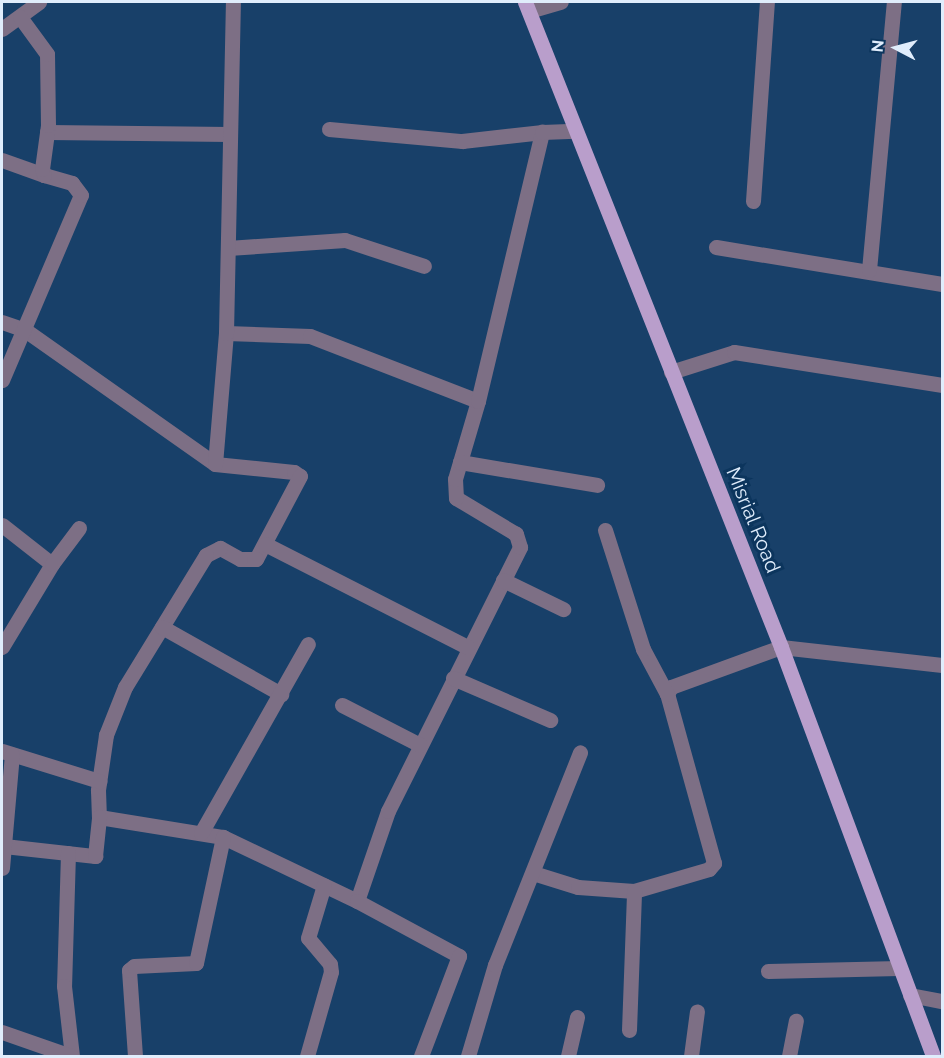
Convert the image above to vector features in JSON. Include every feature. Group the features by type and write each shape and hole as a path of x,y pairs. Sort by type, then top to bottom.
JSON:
{"main road":[{"name":"Misrial Road","path":"527,6 781,647 933,1056"}],"street":[{"path":"2,29 39,2"},
{"path":"215,464 226,333 233,2"},
{"path":"527,6 561,2"},
{"path":"753,201 767,2"},
{"path":"868,270 894,2"},
{"path":"20,17 47,54 47,132 44,175"},
{"path":"329,129 462,141 542,132 575,131"},
{"path":"47,132 230,134"},
{"path":"357,901 388,811 467,647 503,580 519,541 516,534 456,498 453,486 478,401 542,132"},
{"path":"2,160 72,183 81,195 2,380"},
{"path":"228,248 345,240 424,266"},
{"path":"716,247 868,270 942,284"},
{"path":"2,322 25,330 215,464 294,472 300,476 265,544 253,562 212,549 125,687 106,735 99,781 99,817 95,856 4,846"},
{"path":"226,333 310,336 478,401"},
{"path":"671,372 734,352 942,386"},
{"path":"460,462 597,484"},
{"path":"2,525 52,564"},
{"path":"2,647 52,564 79,528"},
{"path":"533,873 578,887 634,891 708,869 714,863 667,694 643,649 605,530"},
{"path":"265,544 467,647"},
{"path":"503,580 563,609"},
{"path":"162,627 281,694"},
{"path":"201,833 308,644"},
{"path":"667,694 671,687 781,647 942,665"},
{"path":"453,678 550,720"},
{"path":"342,705 420,745"},
{"path":"2,868 7,752 99,781"},
{"path":"468,1056 495,965 580,752"},
{"path":"99,817 223,837 357,901 459,956 421,1056"},
{"path":"135,1056 129,970 134,966 196,963 223,837"},
{"path":"2,1032 72,1056 64,986 68,853"},
{"path":"308,1056 331,972 330,964 308,938 324,885"},
{"path":"629,1030 634,891"},
{"path":"768,971 899,968"},
{"path":"910,994 942,1001"},
{"path":"691,1056 697,1011"},
{"path":"568,1056 577,1017"},
{"path":"789,1056 796,1021"}]}
